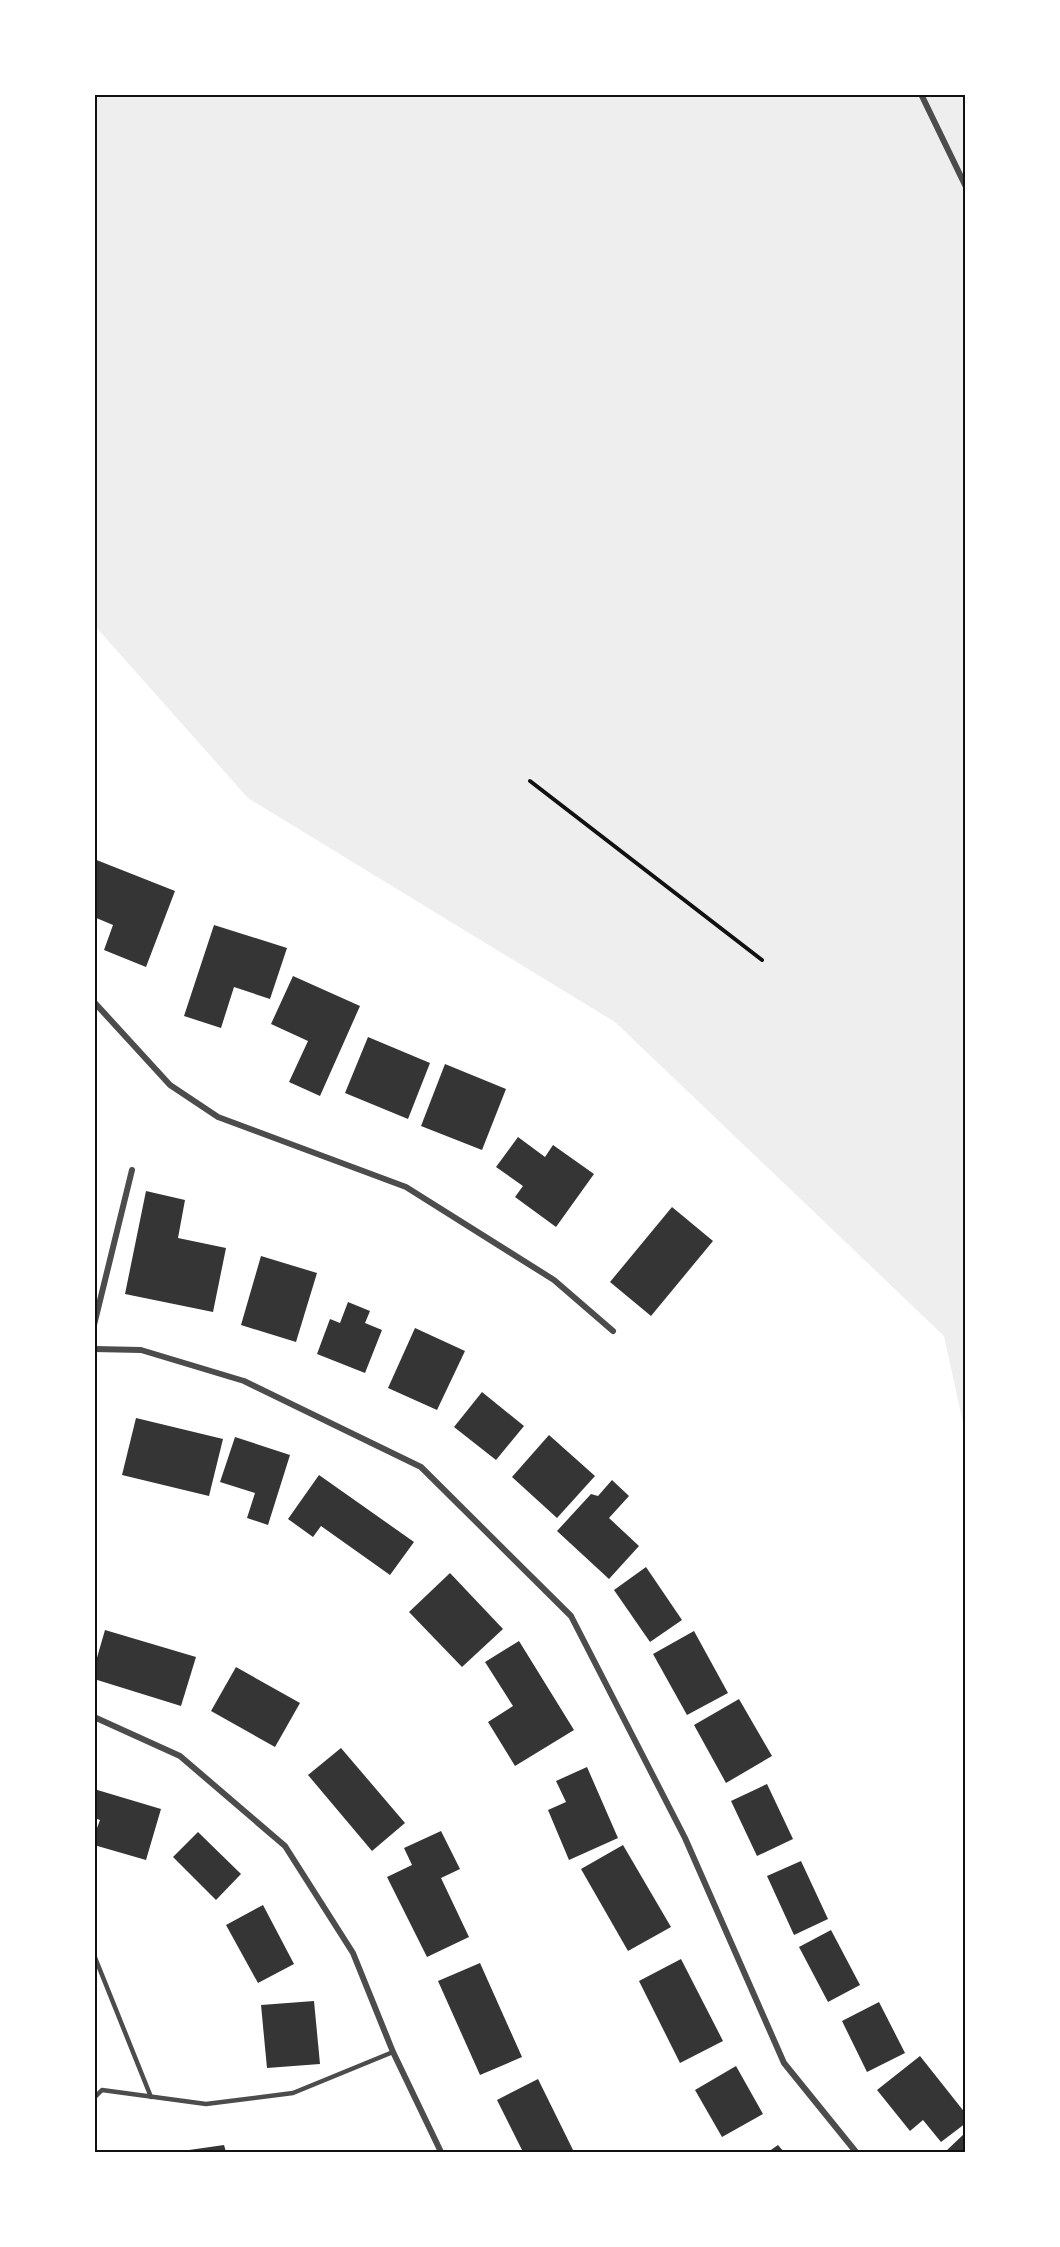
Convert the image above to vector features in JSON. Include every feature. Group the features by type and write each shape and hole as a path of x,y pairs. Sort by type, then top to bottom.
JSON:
{"street":[{"path":"921,94 966,187"},
{"path":"94,1002 170,1084 218,1117 406,1187 554,1280 613,1331"},
{"path":"94,1325 132,1170"},
{"path":"94,1349 141,1350 244,1381 422,1467 571,1616 685,1838 784,2063 856,2152"},
{"path":"94,1717 180,1756 285,1846 353,1953 393,2052 441,2152"}],"lane":[{"path":"94,1955 151,2097"},
{"path":"94,2098 102,2090 206,2104 293,2093 393,2052"}],"path":[{"path":"530,781 762,960"}],"shaded area":[{"path":"94,95 965,95 965,1432 944,1336 615,1022 248,798 95,626"}],"building":[{"path":"94,859 175,891 146,967 104,950 113,925 94,917"},
{"path":"214,925 287,948 270,999 234,987 221,1028 184,1016"},
{"path":"293,976 360,1006 320,1096 289,1082 308,1041 271,1024"},
{"path":"368,1037 430,1063 408,1119 345,1093"},
{"path":"445,1064 506,1089 482,1150 421,1126"},
{"path":"518,1137 545,1157 553,1145 594,1174 556,1227 515,1197 523,1186 496,1167"},
{"path":"146,1191 185,1200 178,1238 226,1248 213,1312 125,1294"},
{"path":"672,1207 713,1241 651,1316 610,1282"},
{"path":"261,1256 317,1273 296,1342 241,1325"},
{"path":"348,1302 370,1311 365,1323 382,1330 365,1373 317,1354 330,1319 340,1323"},
{"path":"415,1328 465,1351 437,1410 388,1388"},
{"path":"482,1392 524,1426 496,1460 454,1427"},
{"path":"136,1418 223,1439 209,1496 122,1475"},
{"path":"549,1435 595,1476 557,1518 512,1477"},
{"path":"235,1437 290,1455 268,1525 247,1518 255,1493 220,1482"},
{"path":"319,1475 414,1542 390,1575 321,1526 313,1537 288,1519"},
{"path":"612,1480 629,1496 609,1518 639,1546 609,1579 557,1531 591,1494 598,1496"},
{"path":"646,1567 682,1620 650,1642 614,1590"},
{"path":"450,1573 503,1629 462,1667 409,1612"},
{"path":"105,1630 196,1657 181,1706 94,1679 94,1668"},
{"path":"694,1631 728,1693 687,1715 653,1654"},
{"path":"519,1641 574,1730 515,1766 488,1722 513,1706 485,1662"},
{"path":"236,1667 300,1703 275,1747 211,1711"},
{"path":"739,1699 772,1756 726,1783 694,1725"},
{"path":"341,1748 405,1823 372,1851 308,1775"},
{"path":"587,1767 618,1838 569,1860 548,1810 566,1802 556,1781"},
{"path":"767,1784 793,1839 757,1856 731,1801"},
{"path":"94,1789 161,1809 146,1860 94,1845 94,1836 100,1820 94,1818"},
{"path":"441,1831 460,1869 441,1878 469,1937 427,1957 387,1877 412,1865 404,1848"},
{"path":"198,1832 241,1874 216,1900 173,1857"},
{"path":"623,1845 671,1927 628,1951 581,1869"},
{"path":"801,1861 828,1919 794,1935 767,1876"},
{"path":"263,1905 294,1964 258,1983 226,1925"},
{"path":"831,1930 860,1985 828,2002 799,1947"},
{"path":"681,1959 723,2041 680,2063 639,1981"},
{"path":"480,1963 522,2057 480,2075 438,1981"},
{"path":"314,2001 320,2064 267,2068 261,2005"},
{"path":"879,2002 905,2053 867,2072 842,2021"},
{"path":"920,2056 966,2114 966,2123 941,2142 923,2120 910,2131 877,2090"},
{"path":"736,2066 763,2114 722,2137 695,2090"},
{"path":"538,2079 574,2152 523,2152 497,2100"},
{"path":"966,2132 966,2152 945,2152"},
{"path":"224,2145 226,2152 182,2152 182,2151"},
{"path":"778,2145 784,2152 768,2152"}]}
